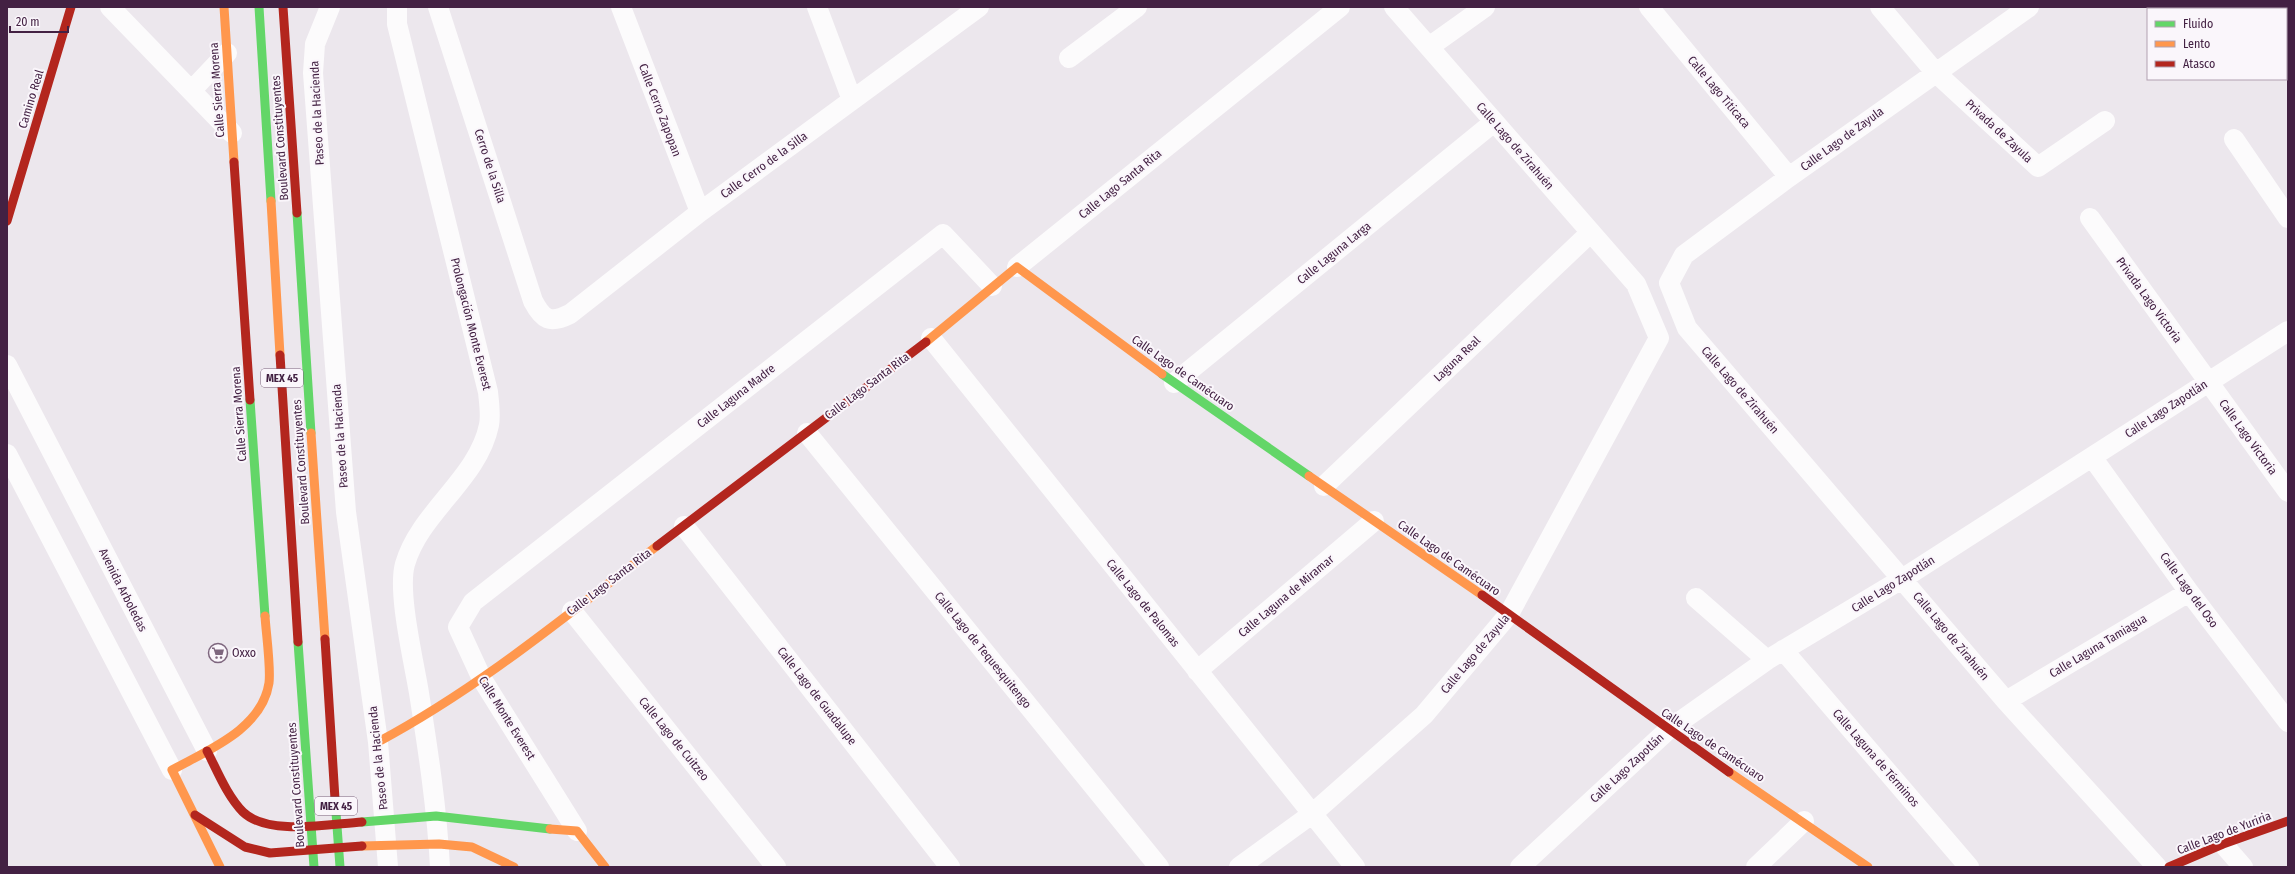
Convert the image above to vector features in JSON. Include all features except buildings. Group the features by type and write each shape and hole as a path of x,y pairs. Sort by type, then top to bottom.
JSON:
{"main road":[{"name":"Camino Real","path":"7,221 71,7"},
{"name":"Calle Sierra Morena","path":"172,770 207,751 240,729 260,710 269,683 224,7"},
{"name":"Boulevard Constituyentes","path":"259,7 304,748 314,867"},
{"name":"Boulevard Constituyentes","path":"283,7 340,867"},
{"name":"Calle Lago Santa Rita","path":"378,742 423,718 482,679 931,338 992,286 1017,267"},
{"name":"Calle Lago de Camécuaro","path":"1017,267 1174,383 1509,614 1668,730 1804,821 1868,867"},
{"name":"Avenida Arboledas","path":"207,751 231,795 243,812 264,823 291,827 384,820"},
{"path":"172,770 220,867"},
{"path":"195,815 245,847 270,853 387,844 439,844 472,847 514,867"},
{"path":"384,820 436,816 499,824 577,831"},
{"name":"Calle Lago de Yuriria","path":"2169,867 2223,844 2288,821"},
{"name":"Calle Monte Everest","path":"577,831 605,867"}],"street":[{"path":"110,7 232,133"},
{"name":"Paseo de la Hacienda","path":"330,7 315,44 313,73 346,512 378,742 388,867"},
{"name":"Prolongación Monte Everest","path":"397,7 397,24 488,392 489,405 489,424 480,452 415,541 405,565 403,596 423,718"},
{"name":"Cerro de la Silla","path":"438,7 533,300 540,313 548,320"},
{"name":"Calle Cerro Zapopan","path":"621,7 700,212"},
{"path":"817,7 852,100"},
{"name":"Calle Cerro de la Silla","path":"548,320 560,319 570,314 700,212 979,7"},
{"path":"1069,58 1137,7"},
{"name":"Calle Lago Santa Rita","path":"1017,267 1340,7"},
{"name":"Calle Lago de Zirahuén","path":"1394,7 1636,284 1660,338"},
{"path":"1429,47 1485,7"},
{"name":"Calle Lago Titicaca","path":"1649,7 1789,177"},
{"path":"1880,7 1935,72"},
{"name":"Calle Lago de Zayula","path":"1670,284 1684,255 1935,72 2029,7"},
{"path":"192,90 227,53"},
{"name":"Privada de Zayula","path":"1935,72 2038,167 2105,121"},
{"name":"Calle Laguna Larga","path":"1174,383 1494,122"},
{"path":"2234,139 2288,218"},
{"name":"Privada Lago Victoria","path":"2090,218 2208,382"},
{"name":"Laguna Real","path":"1324,486 1590,233"},
{"name":"Calle Laguna Madre","path":"473,602 943,234 992,286"},
{"path":"1636,284 1670,284"},
{"name":"Calle Lago de Zirahuén","path":"1670,284 1686,328 2006,701 2157,867"},
{"path":"1660,338 1686,328"},
{"name":"Calle Lago Zapotlán","path":"1520,867 1668,730 1775,655 1902,579 2288,331"},
{"name":"Calle Lago de Palomas","path":"931,338 1355,867"},
{"name":"Calle Lago de Zayula","path":"1239,867 1312,814 1424,715 1509,614 1660,338"},
{"name":"Avenida Arboledas","path":"7,365 207,751"},
{"name":"Calle Lago Victoria","path":"2208,382 2288,492"},
{"name":"Calle Lago de Tequesquitengo","path":"807,433 1159,867"},
{"path":"7,454 172,770"},
{"name":"Calle Lago del Oso","path":"2092,456 2189,592 2288,722"},
{"name":"Calle Laguna de Miramar","path":"1197,671 1374,521"},
{"name":"Calle Lago de Guadalupe","path":"684,526 950,867"},
{"name":"Calle Laguna Tamiagua","path":"2006,701 2189,592"},
{"name":"Calle Laguna de Términos","path":"1696,598 1775,655 1969,867"},
{"name":"Calle Monte Everest","path":"473,602 458,627 482,679 577,831"},
{"name":"Calle Lago de Cuitzeo","path":"572,611 776,867"},
{"path":"423,718 436,816 440,867"},
{"path":"1756,867 1804,821"},
{"path":"2223,844 2243,867"}],"traffic: fast":[{"path":"259,7 271,201"},
{"path":"297,213 311,433"},
{"path":"1162,374 1309,476"},
{"path":"250,400 265,616"},
{"path":"298,642 314,867"},
{"path":"335,799 340,867"},
{"path":"362,822 436,816 550,829"}],"traffic: slow":[{"path":"224,7 234,162"},
{"path":"271,201 280,355"},
{"path":"926,342 1017,267 1162,374"},
{"path":"311,433 325,639"},
{"path":"1309,476 1482,595"},
{"path":"378,742 452,698 522,650 657,546"},
{"path":"220,867 172,770 217,746 245,725 256,713 264,699 269,683 269,659 265,616"},
{"path":"1729,772 1868,867"},
{"path":"550,829 577,831 605,867"},
{"path":"362,846 439,844 472,847 514,867"}],"traffic: jam":[{"path":"7,221 71,7"},
{"path":"283,7 297,213"},
{"path":"234,162 250,400"},
{"path":"657,546 926,342"},
{"path":"280,355 298,642"},
{"path":"1482,595 1729,772"},
{"path":"325,639 335,799"},
{"path":"207,751 223,783 237,806 254,819 268,824 300,827 362,822"},
{"path":"195,815 245,847 270,853 362,846"},
{"path":"2169,867 2223,844 2288,821"}],"place":[{"name":"Oxxo","path":"218,653"}]}
